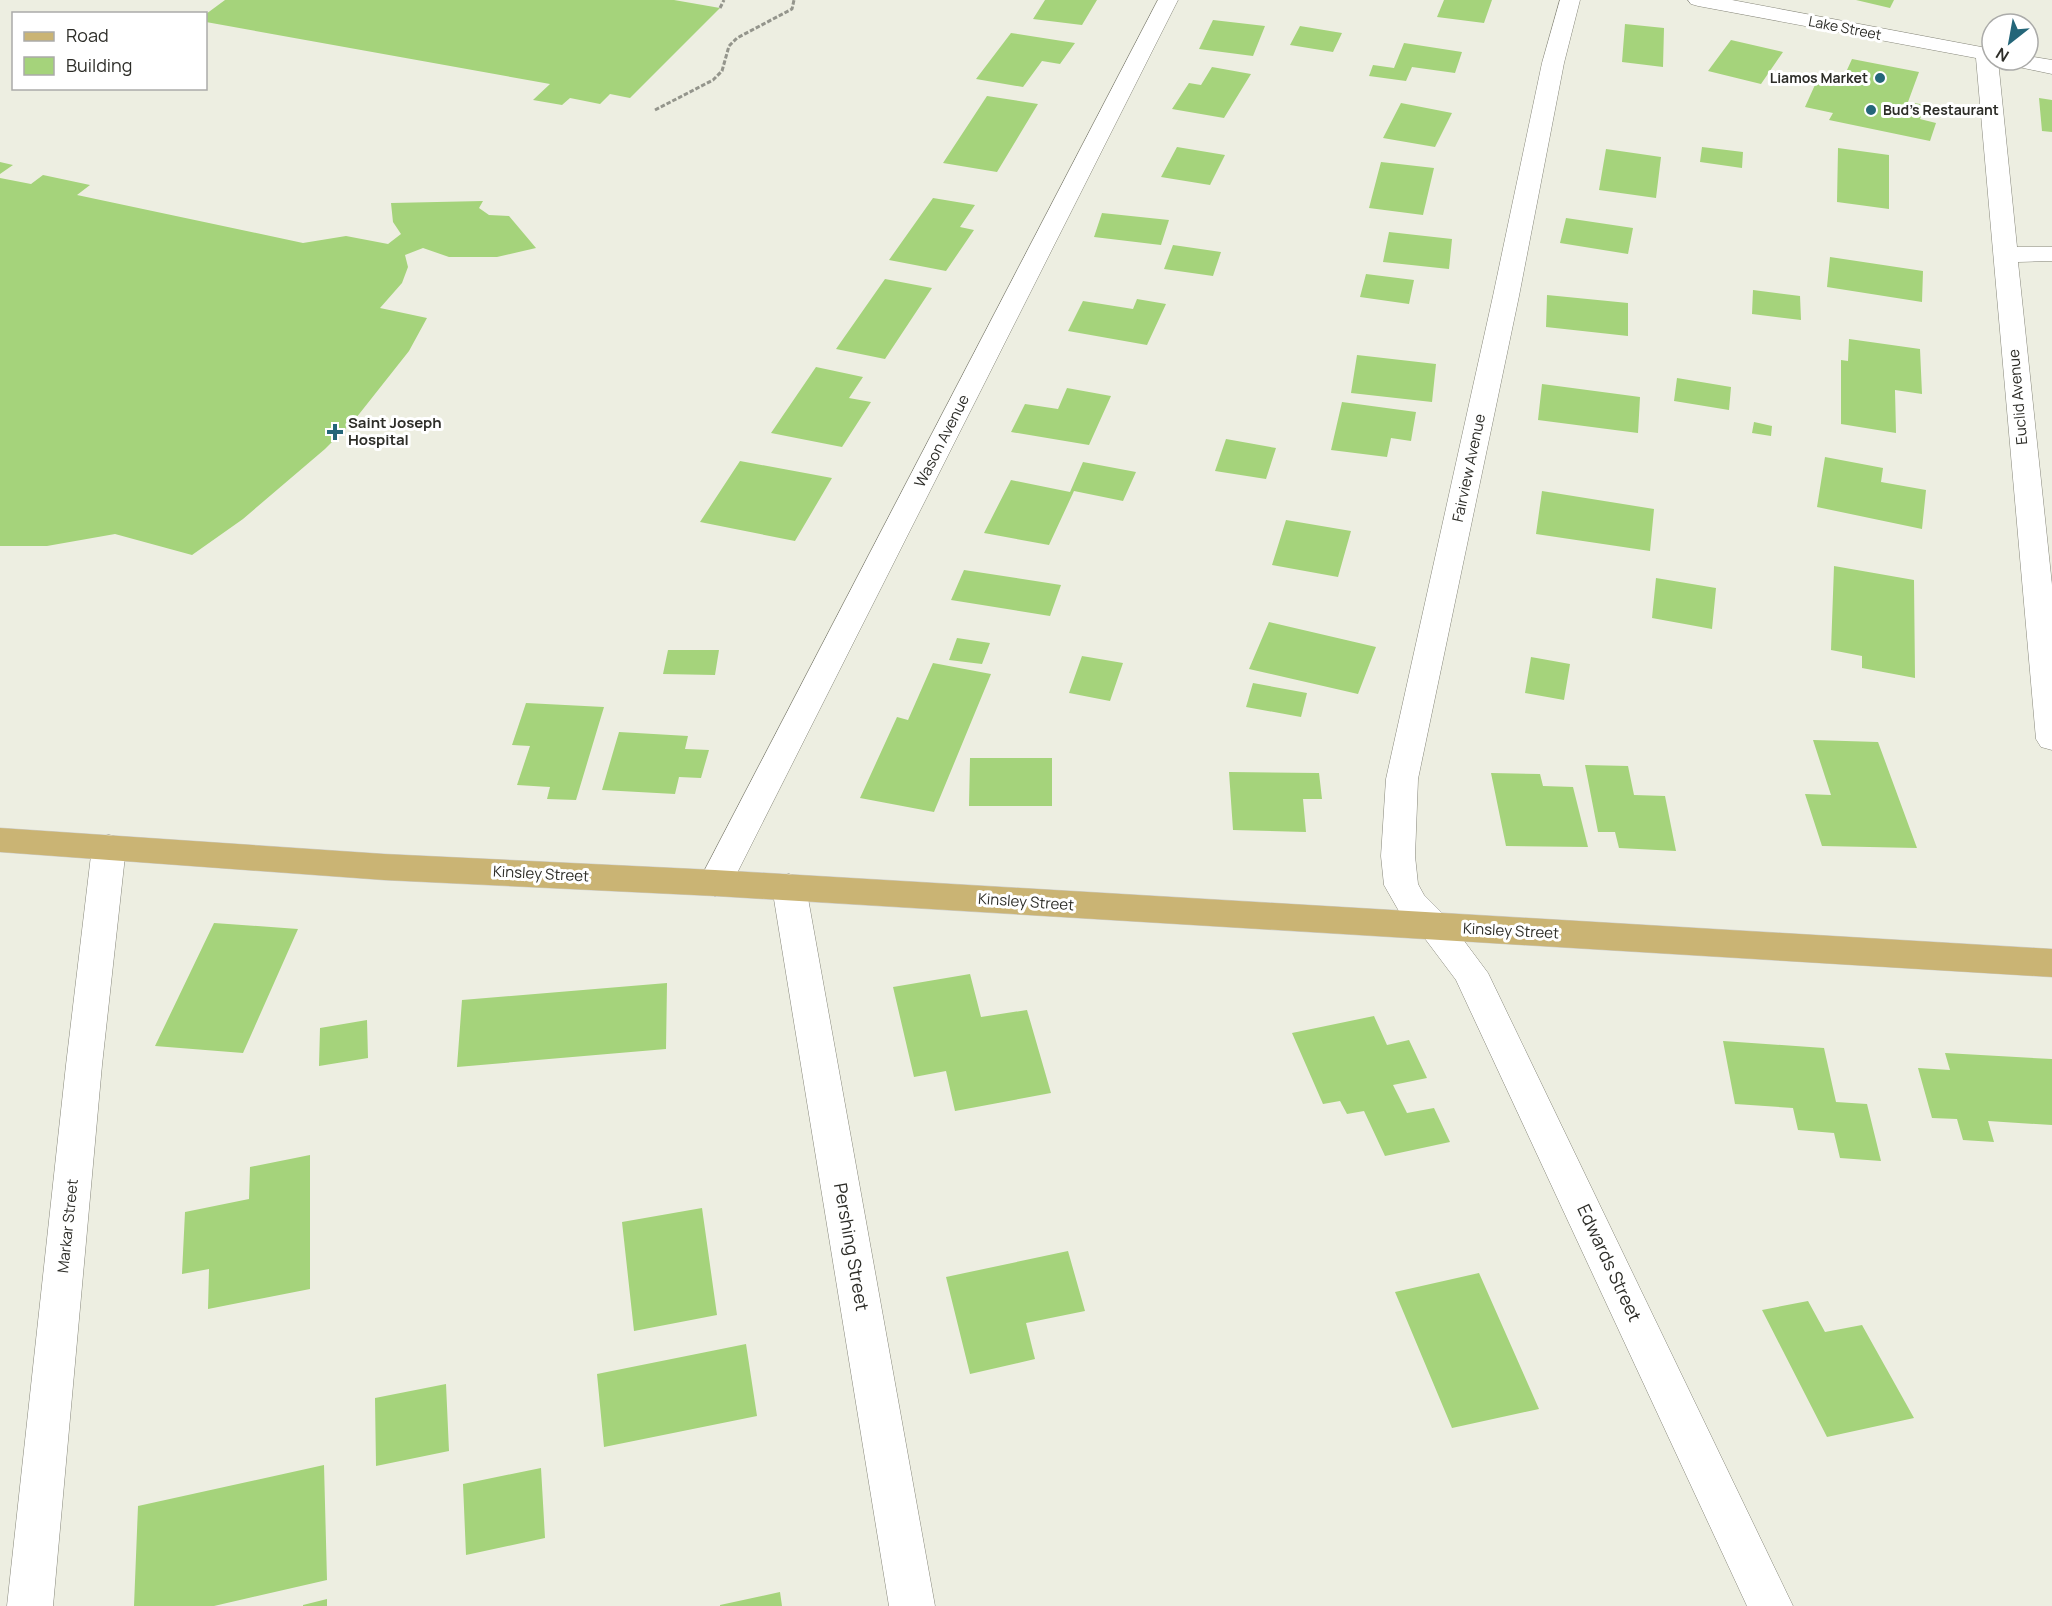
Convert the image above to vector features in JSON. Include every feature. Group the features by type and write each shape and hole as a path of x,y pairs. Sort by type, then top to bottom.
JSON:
{"main road":[{"name":"Kinsley Street","path":"0,840 384,867 789,887 2052,963"}],"street":[{"name":"Wason Avenue","path":"715,883 1168,0"},
{"name":"Fairview Avenue","path":"1435,927 1412,904 1401,885 1398,856 1402,779 1506,296 1553,63 1570,0"},
{"name":"Lake Street","path":"1698,0 1980,53"},
{"name":"Euclid Avenue","path":"1990,72 2005,255 2052,739"},
{"path":"2005,255 2052,254"},
{"name":"Markar Street","path":"30,1606 84,1065 109,847"},
{"name":"Pershing Street","path":"789,887 912,1606"},
{"name":"Edwards Street","path":"1435,927 1470,973 1770,1606"}],"path":[{"path":"720,8 724,0"},
{"path":"655,110 713,80 722,70 729,46 743,34 792,9 794,0"}],"building":[{"path":"225,0 674,0 720,8 630,98 610,94 600,104 570,98 562,105 533,100 550,84 207,22 207,13"},
{"path":"1045,0 1097,0 1082,25 1033,19"},
{"path":"1444,0 1492,0 1484,23 1437,17"},
{"path":"1856,0 1894,0 1890,8"},
{"path":"1213,20 1265,26 1253,56 1199,49"},
{"path":"1625,24 1664,28 1663,67 1622,62"},
{"path":"1300,26 1342,33 1333,52 1290,45"},
{"path":"1011,33 1075,43 1060,64 1042,61 1023,87 976,79"},
{"path":"1731,40 1783,52 1761,84 1708,71"},
{"path":"1404,43 1462,52 1455,73 1412,67 1406,81 1369,76 1373,65 1394,68"},
{"name":"Bud's Restaurant","path":"1852,59 1919,72 1908,102 1926,105 1920,119 1936,123 1930,141 1829,120 1833,113 1805,107 1819,76 1842,81"},
{"path":"1212,67 1251,74 1224,118 1172,109 1189,83 1201,85"},
{"path":"987,96 1038,104 997,172 943,163"},
{"path":"2039,98 2052,100 2052,132 2042,131"},
{"path":"1401,103 1452,113 1435,147 1383,138"},
{"path":"1177,147 1225,155 1210,185 1161,177"},
{"path":"1702,147 1743,152 1742,168 1700,162"},
{"path":"1838,148 1889,155 1889,209 1837,202"},
{"path":"1606,149 1661,157 1656,198 1599,190"},
{"path":"0,162 13,165 0,174"},
{"path":"1381,162 1434,168 1423,215 1369,208"},
{"path":"43,175 90,185 77,195 303,243 346,236 388,244 401,234 393,222 391,203 483,201 479,208 489,215 509,216 536,248 497,257 449,257 423,248 405,255 408,267 402,283 380,308 427,318 409,351 356,418 325,449 243,519 192,555 115,534 47,546 0,546 0,178 31,184"},
{"path":"933,198 975,205 960,227 974,230 946,271 889,260"},
{"path":"1102,213 1169,220 1161,245 1094,237"},
{"path":"1566,218 1633,228 1628,254 1560,243"},
{"path":"1389,232 1452,239 1449,269 1383,262"},
{"path":"1173,245 1221,252 1213,276 1164,269"},
{"path":"1830,257 1923,271 1922,302 1827,287"},
{"path":"1366,274 1414,280 1409,304 1360,297"},
{"path":"885,279 932,288 885,359 836,349"},
{"path":"1753,290 1800,296 1801,320 1752,314"},
{"path":"1547,295 1628,303 1628,336 1546,327"},
{"path":"1137,299 1166,304 1147,345 1068,331 1083,301 1133,309"},
{"path":"1849,339 1920,349 1922,394 1895,390 1896,433 1841,424 1841,360 1848,361"},
{"path":"1357,355 1436,364 1432,402 1351,393"},
{"path":"816,367 863,377 849,398 871,402 842,447 771,433"},
{"path":"1677,378 1731,387 1729,410 1674,401"},
{"path":"1542,384 1640,397 1638,433 1538,420"},
{"path":"1067,388 1111,396 1089,445 1011,432 1025,404 1058,409"},
{"path":"1342,402 1416,412 1411,441 1391,438 1387,457 1331,450"},
{"path":"1754,422 1772,426 1771,436 1752,433"},
{"path":"1226,439 1276,448 1266,479 1215,471"},
{"path":"1825,457 1883,468 1881,482 1926,490 1922,529 1817,507"},
{"path":"740,461 832,478 795,541 700,522"},
{"path":"1083,462 1136,472 1123,501 1074,491 1049,545 984,533 1011,480 1070,492"},
{"path":"1542,491 1654,509 1650,551 1536,534"},
{"path":"1286,520 1351,531 1338,577 1272,565"},
{"path":"1834,566 1914,580 1915,678 1862,668 1862,656 1831,650"},
{"path":"964,570 1061,585 1050,616 951,600"},
{"path":"1656,578 1716,588 1712,629 1652,618"},
{"path":"1269,622 1376,647 1358,694 1249,669"},
{"path":"957,638 990,643 982,664 949,660"},
{"path":"668,650 719,650 715,675 663,674"},
{"path":"1082,656 1123,663 1110,701 1069,693"},
{"path":"1531,657 1570,664 1564,700 1525,693"},
{"path":"933,663 991,674 934,812 860,798 897,717 908,720"},
{"path":"1253,683 1307,693 1301,717 1246,707"},
{"path":"526,703 604,707 576,800 547,799 550,787 517,785 530,746 512,745"},
{"path":"619,732 688,736 685,749 709,750 701,778 679,777 675,794 602,790"},
{"path":"1813,740 1878,742 1917,848 1822,846 1805,794 1831,795"},
{"path":"970,758 1052,758 1052,806 969,806"},
{"path":"1585,765 1628,766 1634,795 1665,796 1676,851 1619,848 1615,832 1598,832"},
{"path":"1229,772 1319,773 1322,799 1303,799 1306,832 1233,830"},
{"path":"1491,773 1540,774 1543,786 1573,787 1588,847 1506,846"},
{"path":"214,923 298,929 243,1053 155,1046"},
{"path":"970,974 981,1017 1027,1010 1051,1093 955,1111 946,1071 914,1077 893,987"},
{"path":"667,983 666,1049 457,1067 462,1000"},
{"path":"1374,1016 1387,1045 1409,1040 1427,1078 1393,1085 1407,1113 1434,1108 1450,1142 1385,1156 1364,1111 1347,1114 1340,1101 1323,1104 1292,1033"},
{"path":"367,1020 368,1058 319,1066 320,1028"},
{"path":"1723,1041 1824,1048 1836,1102 1867,1104 1881,1161 1840,1158 1834,1133 1798,1130 1793,1108 1735,1104"},
{"path":"1945,1053 2052,1059 2052,1125 1988,1121 1994,1142 1963,1140 1957,1119 1932,1118 1918,1068 1950,1070"},
{"path":"310,1155 310,1289 208,1309 209,1269 182,1274 185,1212 249,1199 250,1167"},
{"path":"702,1208 717,1315 634,1331 622,1222"},
{"path":"1068,1251 1085,1311 1026,1323 1035,1359 970,1374 946,1277"},
{"path":"1479,1273 1539,1409 1452,1428 1395,1292"},
{"path":"1808,1301 1825,1332 1862,1325 1914,1418 1827,1437 1762,1310"},
{"path":"746,1344 757,1416 604,1447 597,1374"},
{"path":"446,1384 449,1451 376,1466 375,1398"},
{"path":"324,1465 327,1580 214,1606 134,1606 138,1506"},
{"path":"541,1468 545,1538 466,1555 463,1484"},
{"path":"780,1592 782,1606 720,1606 720,1605"},
{"path":"327,1599 327,1606 303,1606 303,1605"}],"place":[{"name":"Liamos Market","path":"1880,78"},
{"name":"Bud's Restaurant","path":"1871,110"},
{"name":"Saint Joseph Hospital","path":"335,432"}]}
